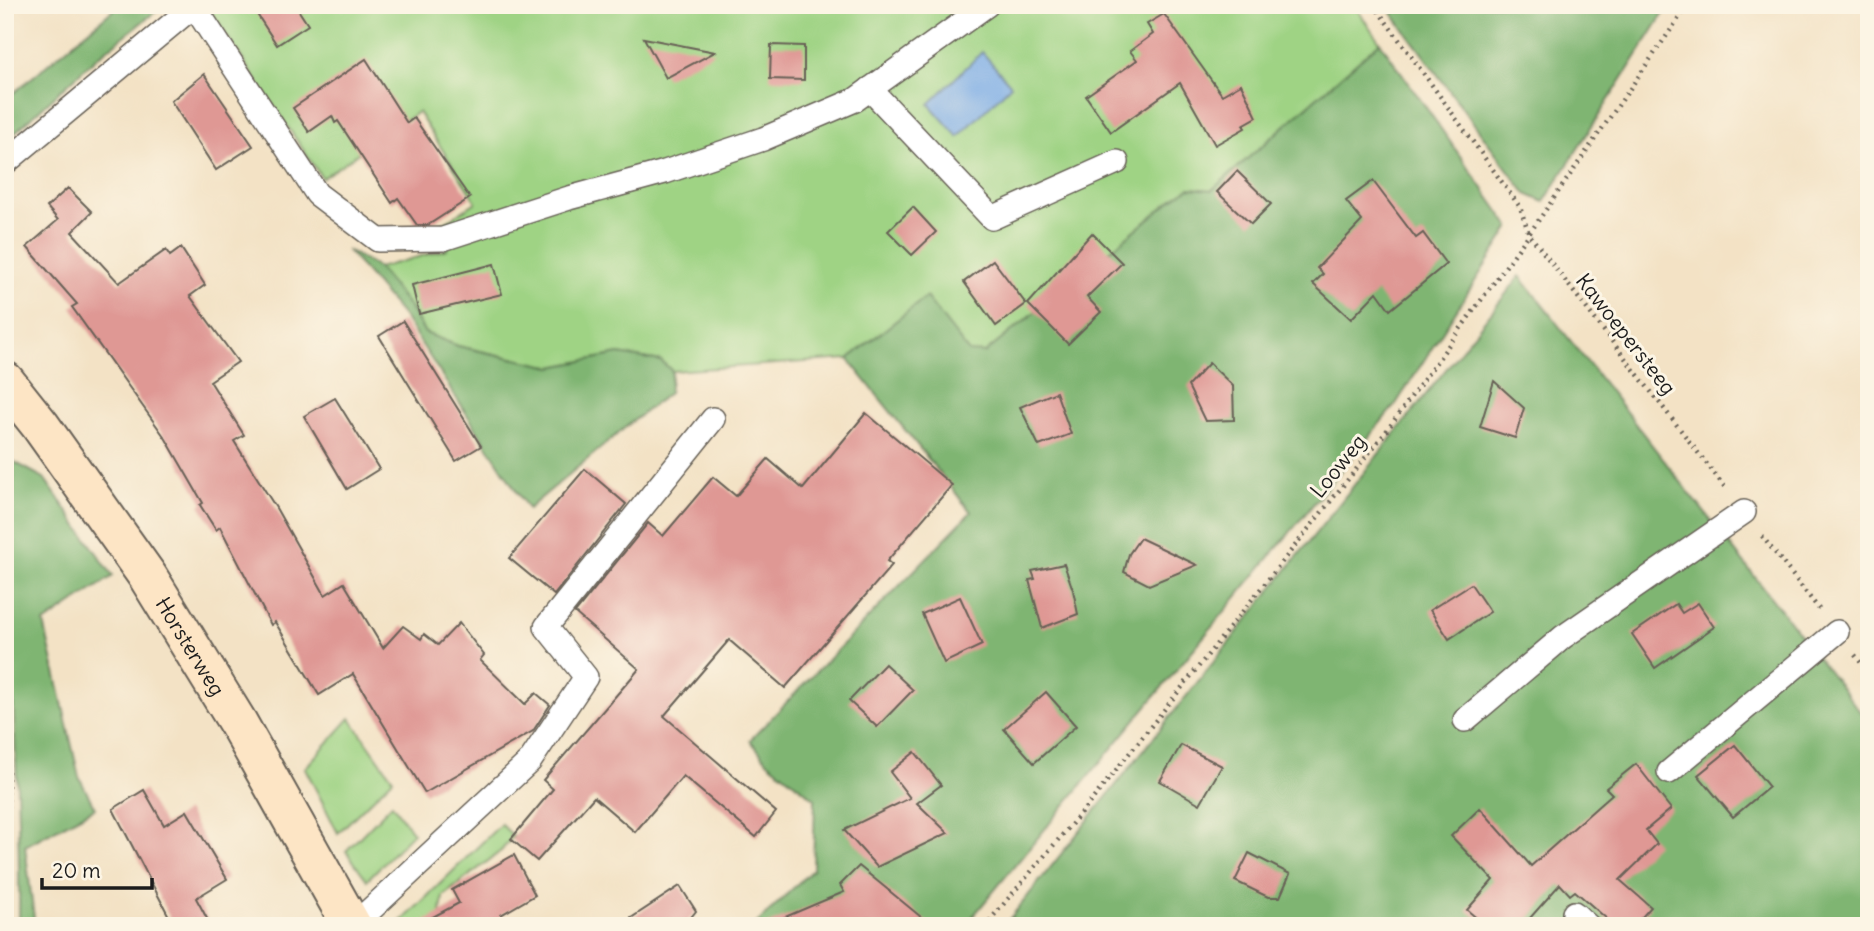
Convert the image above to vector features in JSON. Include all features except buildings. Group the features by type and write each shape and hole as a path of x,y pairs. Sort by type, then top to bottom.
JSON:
{"main road":[{"name":"Horsterweg","path":"5,381 40,425 148,577 238,723 352,926"}],"lane":[{"path":"5,163 194,6 317,194 378,240 443,239 763,139 855,100 987,5"},
{"path":"870,89 992,218 1117,162"},
{"path":"352,926 530,761 586,677 546,627 713,419"},
{"path":"1465,720 1563,637 1744,512"},
{"path":"1669,772 1837,632"}],"path":[{"name":"Kawoepersteeg","path":"1374,5 1520,207 1530,234 1869,673"},
{"name":"Looweg","path":"985,926 1092,800 1385,433 1530,234 1688,5"},
{"path":"5,638 8,679 8,926"}],"green space":[{"path":"119,5 164,5 95,59 8,139 5,133 5,100"},
{"path":"206,5 1354,5 1380,42 1212,190 1190,188 1178,195 985,353 969,353 926,298 848,359 672,371 661,361 619,354 552,367 458,346 425,333 409,306 378,268 447,249 441,225 476,202 418,112 322,178"},
{"path":"1386,5 1669,5 1544,202 1526,194"},
{"path":"1380,42 1510,227 1396,404 965,926 754,926 813,869 815,799 768,762 750,740 971,512 848,359 926,297 969,352 985,353 1178,195 1190,188 1212,190"},
{"path":"347,250 378,268 409,306 425,333 458,346 552,367 619,354 661,361 672,371 669,393 528,509 404,317"},
{"path":"1520,276 1869,723 1869,926 1004,926"},
{"path":"5,457 44,478 113,576 44,623 79,777 95,808 25,846 35,926 19,926 18,808 7,574"},
{"path":"350,718 393,779 338,833 305,768"},
{"path":"392,804 413,833 367,880 346,851"},
{"path":"501,824 513,836 501,851 443,896 440,921 442,926 397,926"}],"water":[{"path":"982,52 1011,85 958,137 929,104"}]}
